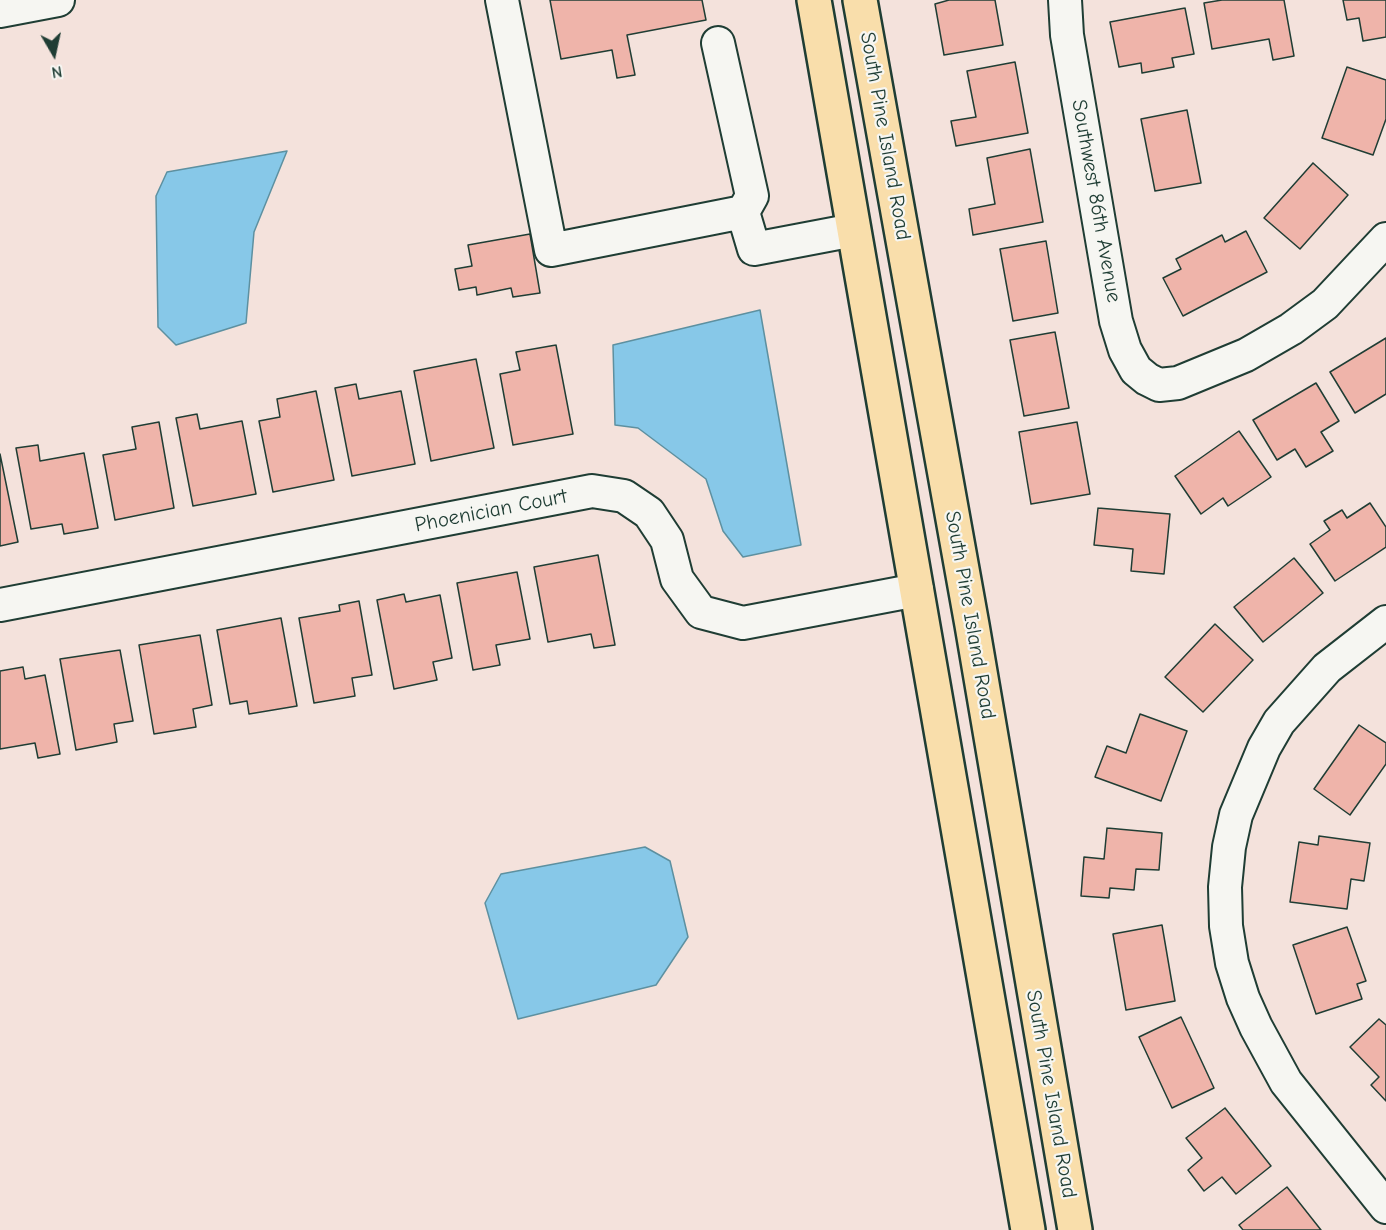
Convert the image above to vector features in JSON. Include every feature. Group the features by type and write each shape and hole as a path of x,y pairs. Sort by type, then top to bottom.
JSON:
{"main road":[{"path":"814,0 1028,1230"},
{"name":"South Pine Island Road","path":"860,0 972,625 1075,1230"}],"street":[{"path":"0,11 58,0"},
{"path":"502,0 552,250 743,212"},
{"name":"Southwest 86th Avenue","path":"1065,0 1069,46 1116,321 1125,350 1136,370 1159,385 1178,383 1205,374 1246,355 1291,329 1325,304 1386,239"},
{"path":"718,43 752,196 743,212 754,249 854,230"},
{"name":"Phoenician Court","path":"0,605 592,491 624,496 649,513 667,540 677,579 701,612 743,623 917,590"},
{"path":"1386,622 1327,668 1279,722 1264,748 1236,815 1229,847 1225,887 1226,926 1232,963 1256,1027 1286,1082 1386,1207"}],"water":[{"path":"287,151 254,232 246,323 176,345 158,327 156,196 167,172"},
{"path":"760,310 801,545 743,557 723,531 706,479 638,428 615,425 613,345"},
{"path":"645,847 670,861 688,937 656,985 518,1019 485,903 501,874"}],"building":[{"path":"550,0 702,0 706,20 627,35 635,75 617,78 612,50 561,59"},
{"path":"949,0 995,0 1003,45 944,55 935,4"},
{"path":"1222,0 1284,0 1294,56 1273,60 1269,39 1212,49 1204,3"},
{"path":"1343,0 1386,0 1386,37 1363,41 1359,18 1347,20"},
{"path":"1185,8 1194,54 1172,58 1174,67 1142,73 1141,63 1119,67 1110,22"},
{"path":"1015,62 1028,133 956,146 951,121 976,117 967,71"},
{"path":"1347,67 1386,80 1386,119 1373,155 1322,138"},
{"path":"1187,110 1201,183 1155,191 1141,119"},
{"path":"1030,149 1043,222 973,235 969,209 995,204 987,158"},
{"path":"1313,163 1348,195 1300,249 1264,218"},
{"path":"1246,231 1267,272 1183,316 1163,278 1181,269 1176,259 1222,235 1225,242"},
{"path":"530,234 540,293 513,297 511,288 477,295 476,287 459,290 455,269 472,266 468,245"},
{"path":"1046,241 1058,313 1013,321 1000,249"},
{"path":"1055,332 1069,408 1024,416 1010,340"},
{"path":"1386,338 1386,394 1355,413 1330,372"},
{"path":"556,345 573,434 513,445 500,374 520,370 516,352"},
{"path":"476,359 494,448 431,461 414,371"},
{"path":"1316,383 1339,421 1321,432 1333,451 1306,467 1295,449 1277,460 1253,420"},
{"path":"356,384 359,399 401,391 415,464 352,476 335,388"},
{"path":"316,391 334,480 273,492 259,421 280,417 277,399"},
{"path":"197,414 200,429 242,421 256,494 193,506 176,418"},
{"path":"159,422 174,508 115,520 103,455 136,449 132,427"},
{"path":"1077,422 1090,494 1031,504 1019,432"},
{"path":"1239,431 1271,477 1228,506 1223,498 1201,514 1175,476"},
{"path":"38,445 40,461 84,453 98,528 64,534 62,524 31,529 16,448"},
{"path":"0,454 18,542 0,546"},
{"path":"1370,503 1386,527 1386,547 1335,581 1310,544 1330,530 1324,521 1342,510 1347,518"},
{"path":"1098,508 1170,514 1164,574 1131,571 1133,549 1094,545"},
{"path":"598,555 615,645 594,648 591,634 548,642 534,567"},
{"path":"1294,558 1323,593 1263,642 1234,607"},
{"path":"517,572 530,639 496,645 500,665 473,670 457,583"},
{"path":"404,594 406,602 440,595 452,658 433,662 437,680 394,689 377,600"},
{"path":"359,601 372,675 352,678 355,696 314,703 299,618 340,611 339,605"},
{"path":"281,618 297,706 249,714 247,701 230,704 217,630"},
{"path":"1215,624 1253,660 1203,712 1165,677"},
{"path":"200,635 212,705 193,709 196,727 154,734 139,645"},
{"path":"120,650 133,721 114,724 117,742 76,750 60,659"},
{"path":"23,667 25,679 45,675 60,754 38,758 35,743 0,749 0,671"},
{"path":"1140,714 1187,731 1161,801 1095,777 1107,746 1126,753"},
{"path":"1359,725 1386,743 1386,764 1350,815 1314,789"},
{"path":"1107,828 1162,833 1159,870 1136,869 1134,890 1110,888 1109,898 1081,896 1084,857 1104,859"},
{"path":"1319,836 1370,843 1364,881 1351,879 1347,909 1290,902 1299,842 1318,845"},
{"path":"1162,925 1175,1001 1126,1010 1113,934"},
{"path":"1347,927 1366,981 1357,984 1362,999 1316,1014 1293,945"},
{"path":"1181,1017 1214,1088 1172,1108 1139,1037"},
{"path":"1379,1019 1386,1025 1386,1101 1371,1085 1379,1077 1350,1047"},
{"path":"1225,1108 1271,1166 1236,1194 1222,1177 1204,1191 1188,1170 1202,1158 1186,1138"},
{"path":"1287,1187 1321,1230 1243,1230 1239,1225"}]}
